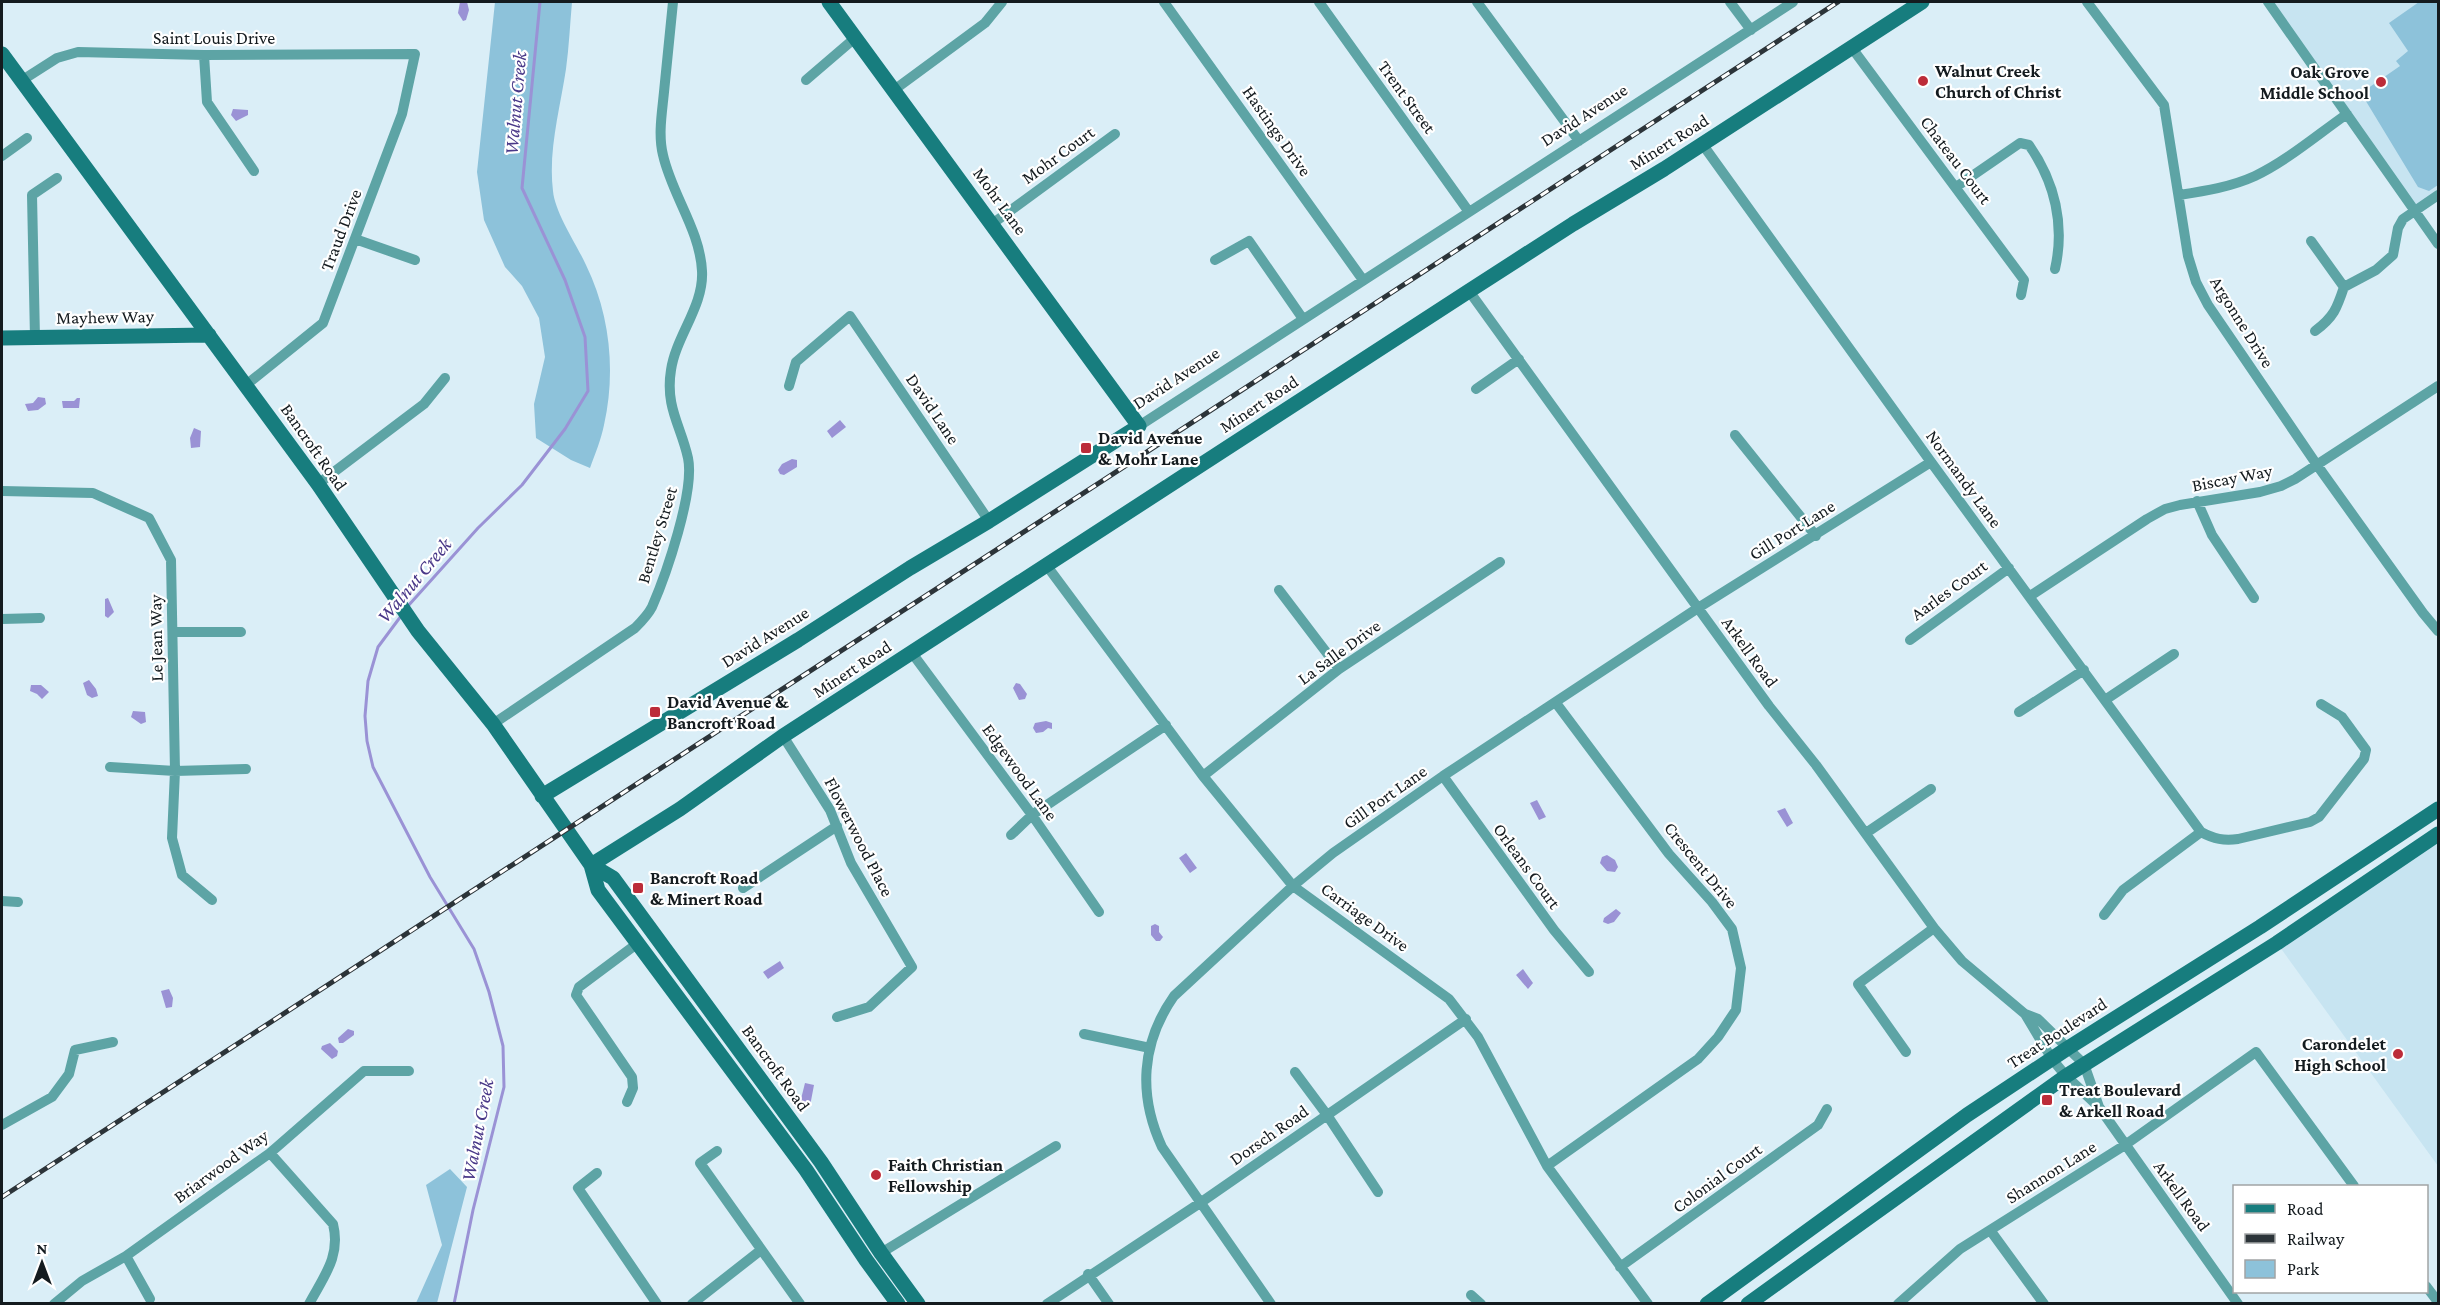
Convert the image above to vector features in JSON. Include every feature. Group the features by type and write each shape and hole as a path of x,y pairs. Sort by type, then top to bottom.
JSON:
{"street":[{"name":"Bentley Street","path":"493,724 635,628 651,609 663,579 687,501 690,481 688,459 672,411 671,371 675,353 699,295 702,273 697,246 663,155 661,132 673,2"},
{"name":"Mohr Lane","path":"829,2 1139,426"},
{"path":"894,90 985,23 1002,2"},
{"name":"Hastings Drive","path":"1164,2 1363,280"},
{"name":"Trent Street","path":"1319,2 1469,212"},
{"path":"1477,2 1579,141"},
{"path":"1730,2 1751,30"},
{"name":"David Avenue","path":"542,796 798,640 910,567 989,522 1793,2"},
{"name":"Minert Road","path":"591,865 680,809 783,736 1468,291 1703,145 1922,2"},
{"name":"Argonne Drive","path":"2086,2 2164,105 2188,256 2196,282 2204,297 2317,465 2423,613 2439,631"},
{"path":"2268,2 2439,244"},
{"path":"806,80 855,38"},
{"name":"Chateau Court","path":"1852,48 2024,280 2021,295"},
{"name":"Saint Louis Drive","path":"21,81 57,58 78,52 204,55 415,54"},
{"name":"Bancroft Road","path":"2,54 318,484 390,593 493,724 591,865 598,890 806,1170 898,1304"},
{"name":"Traud Drive","path":"246,385 323,323 402,114 415,54"},
{"path":"204,55 207,102 254,171"},
{"path":"2179,195 2227,186 2254,176 2282,160 2347,114"},
{"name":"Mohr Court","path":"993,224 1115,135"},
{"path":"2,156 27,138"},
{"path":"1956,188 2020,142 2029,145 2044,166 2056,200 2060,247 2055,269"},
{"name":"Normandy Lane","path":"1703,145 2201,832"},
{"path":"35,338 32,195 57,178"},
{"path":"2315,331 2330,320 2344,286 2376,270 2393,255 2398,228 2403,219 2439,195"},
{"path":"355,239 415,260"},
{"path":"1215,261 1249,241 1303,319"},
{"path":"2311,241 2344,286"},
{"name":"Arkell Road","path":"1468,291 1934,928 1962,961 2025,1014 2052,1059 2066,1077 2099,1107 2238,1304"},
{"name":"David Lane","path":"789,387 795,362 850,316 989,522"},
{"name":"Mayhew Way","path":"2,338 209,335"},
{"path":"1476,389 1519,359"},
{"path":"318,484 424,404 445,378"},
{"name":"Biscay Way","path":"2030,597 2165,509 2198,501 2260,492 2281,486 2439,386"},
{"path":"1735,435 1816,536"},
{"name":"Gill Port Lane","path":"1271,1304 1162,1147 1152,1126 1145,1083 1150,1048 1162,1013 1174,996 1293,886 1333,853 1443,776 1698,608 1931,462"},
{"name":"Le Jean Way","path":"2,492 93,493 149,518 171,560 175,771 172,837 182,875 212,900"},
{"path":"2198,501 2212,535 2254,598"},
{"name":"La Salle Drive","path":"1203,776 1339,669 1500,562"},
{"name":"Carriage Drive","path":"1047,566 1203,776 1293,886 1449,999 1466,1019 1497,1069 1547,1166 1648,1304"},
{"name":"Aarles Court","path":"1910,640 2009,568"},
{"path":"1279,590 1339,669"},
{"path":"2,619 40,618"},
{"path":"173,632 241,632"},
{"name":"Edgewood Lane","path":"912,653 1032,816 1099,912"},
{"path":"2105,700 2174,654"},
{"path":"2019,712 2084,670"},
{"name":"Crescent Drive","path":"1547,1166 1698,1059 1718,1037 1736,1010 1741,968 1732,929 1712,902 1669,854 1556,703"},
{"path":"2104,915 2123,890 2201,832 2213,838 2227,840 2310,822 2326,809 2364,759 2366,750 2342,717 2321,704"},
{"path":"1011,835 1032,816 1166,725"},
{"name":"Flowerwood Place","path":"783,736 821,796 837,826 851,863 912,967 868,1007 837,1017"},
{"path":"110,767 175,771 246,769"},
{"name":"Orleans Court","path":"1443,776 1554,930 1588,972"},
{"path":"1866,833 1931,789"},
{"name":"Treat Boulevard","path":"1707,1304 1889,1170 2068,1048 2260,927 2439,809"},
{"path":"744,888 837,826"},
{"path":"1748,1304 2084,1064 2277,943 2439,834"},
{"name":"Bancroft Road","path":"591,865 613,878 821,1162 918,1304"},
{"path":"2,900 18,902"},
{"path":"1906,1052 1858,984 1934,928"},
{"path":"627,1102 633,1088 632,1077 576,994 579,987 638,943"},
{"name":"Arkell Road","path":"2025,1014 2038,1019 2084,1064 2099,1107"},
{"name":"Dorsch Road","path":"1047,1304 1088,1274 1200,1203 1466,1019"},
{"path":"1084,1035 1150,1048"},
{"path":"2,1125 52,1097 69,1074 75,1050 113,1042"},
{"name":"Shannon Lane","path":"1898,1304 1960,1249 2125,1145 2256,1052 2353,1185"},
{"name":"Briarwood Way","path":"54,1304 82,1281 126,1256 270,1153 364,1071 408,1071"},
{"path":"1295,1072 1327,1115 1378,1192"},
{"name":"Colonial Court","path":"1620,1268 1818,1125 1827,1109"},
{"path":"881,1253 1056,1146"},
{"path":"717,1151 700,1163 800,1304"},
{"path":"270,1153 333,1224 337,1238 336,1251 309,1304"},
{"path":"597,1173 578,1188 657,1304"},
{"path":"1990,1230 2044,1304"},
{"path":"692,1304 761,1250"},
{"path":"126,1256 150,1299"},
{"path":"1088,1274 1109,1304"},
{"path":"2428,1287 2439,1302"},
{"path":"1471,1295 1481,1304"}],"shaded area":[{"path":"460,2 467,2 469,10 466,20 463,21 458,13"},
{"name":"Oak Grove Middle School","path":"2268,2 2438,2 2438,195 2413,211"},
{"path":"233,109 248,110 248,115 236,121 231,115"},
{"path":"38,397 45,398 46,404 38,410 28,411 25,404 33,403"},
{"path":"80,398 79,408 63,408 62,401 74,401"},
{"path":"840,420 846,427 832,438 827,431"},
{"path":"194,428 201,431 200,447 191,448 190,438"},
{"path":"792,459 797,460 797,467 784,475 780,474 778,470 782,464"},
{"path":"108,598 114,612 108,618 105,616 105,599"},
{"path":"89,680 98,696 92,698 87,695 83,683"},
{"path":"1016,683 1020,684 1027,694 1025,699 1019,700 1013,688"},
{"path":"31,685 41,685 49,692 42,699 30,691"},
{"path":"133,711 145,712 146,722 141,724 131,717"},
{"path":"1046,721 1052,723 1052,729 1048,728 1036,733 1033,728 1035,723"},
{"path":"1537,800 1546,817 1539,820 1530,803"},
{"path":"1785,808 1793,823 1787,827 1777,811"},
{"name":"Carondelet High School","path":"2438,834 2438,1166 2277,943"},
{"path":"1186,853 1197,868 1190,873 1179,858"},
{"path":"1607,855 1615,860 1618,867 1615,872 1607,871 1600,863 1602,857"},
{"path":"1616,909 1621,913 1614,922 1608,924 1603,922 1604,918"},
{"path":"1155,924 1159,926 1159,932 1163,937 1160,941 1156,941 1151,935 1151,926"},
{"path":"780,961 784,968 768,979 763,972"},
{"path":"1523,969 1533,983 1528,989 1516,975"},
{"path":"169,989 173,998 172,1007 166,1008 161,991"},
{"path":"348,1029 354,1031 354,1035 343,1043 339,1043 338,1038"},
{"path":"330,1043 338,1051 337,1056 332,1059 321,1049 322,1046"},
{"path":"805,1083 814,1085 810,1106 800,1103"}],"green space":[{"path":"495,2 572,2 566,69 553,145 552,176 558,209 586,265 601,303 608,343 610,385 608,405 590,468 571,460 536,438 534,404 545,357 539,318 522,286 505,267 484,220 477,172"},
{"path":"2419,2 2438,2 2438,185 2429,191 2418,187 2361,93 2400,66 2396,61 2408,51 2389,23"},
{"path":"450,1169 467,1187 437,1303 416,1303 442,1245 426,1185"}],"waterway":[{"name":"Walnut Creek","path":"408,606 478,528 522,485 565,429 588,391 585,337 565,280 522,188 540,2"},
{"name":"Walnut Creek","path":"401,616 378,647 368,681 365,716 367,741 373,767 430,877 474,949 489,992 503,1046 504,1087 473,1210 454,1304"}],"railway":[{"path":"2,1197 1838,2"}],"place":[{"name":"Walnut Creek Church of Christ","path":"1923,81"},
{"name":"Oak Grove Middle School","path":"2381,82"},
{"name":"David Avenue & Mohr Lane","path":"1086,448"},
{"name":"David Avenue & Bancroft Road","path":"655,712"},
{"name":"Bancroft Road & Minert Road","path":"638,888"},
{"name":"Carondelet High School","path":"2398,1054"},
{"name":"Treat Boulevard & Arkell Road","path":"2047,1100"},
{"name":"Faith Christian Fellowship","path":"876,1175"}]}
